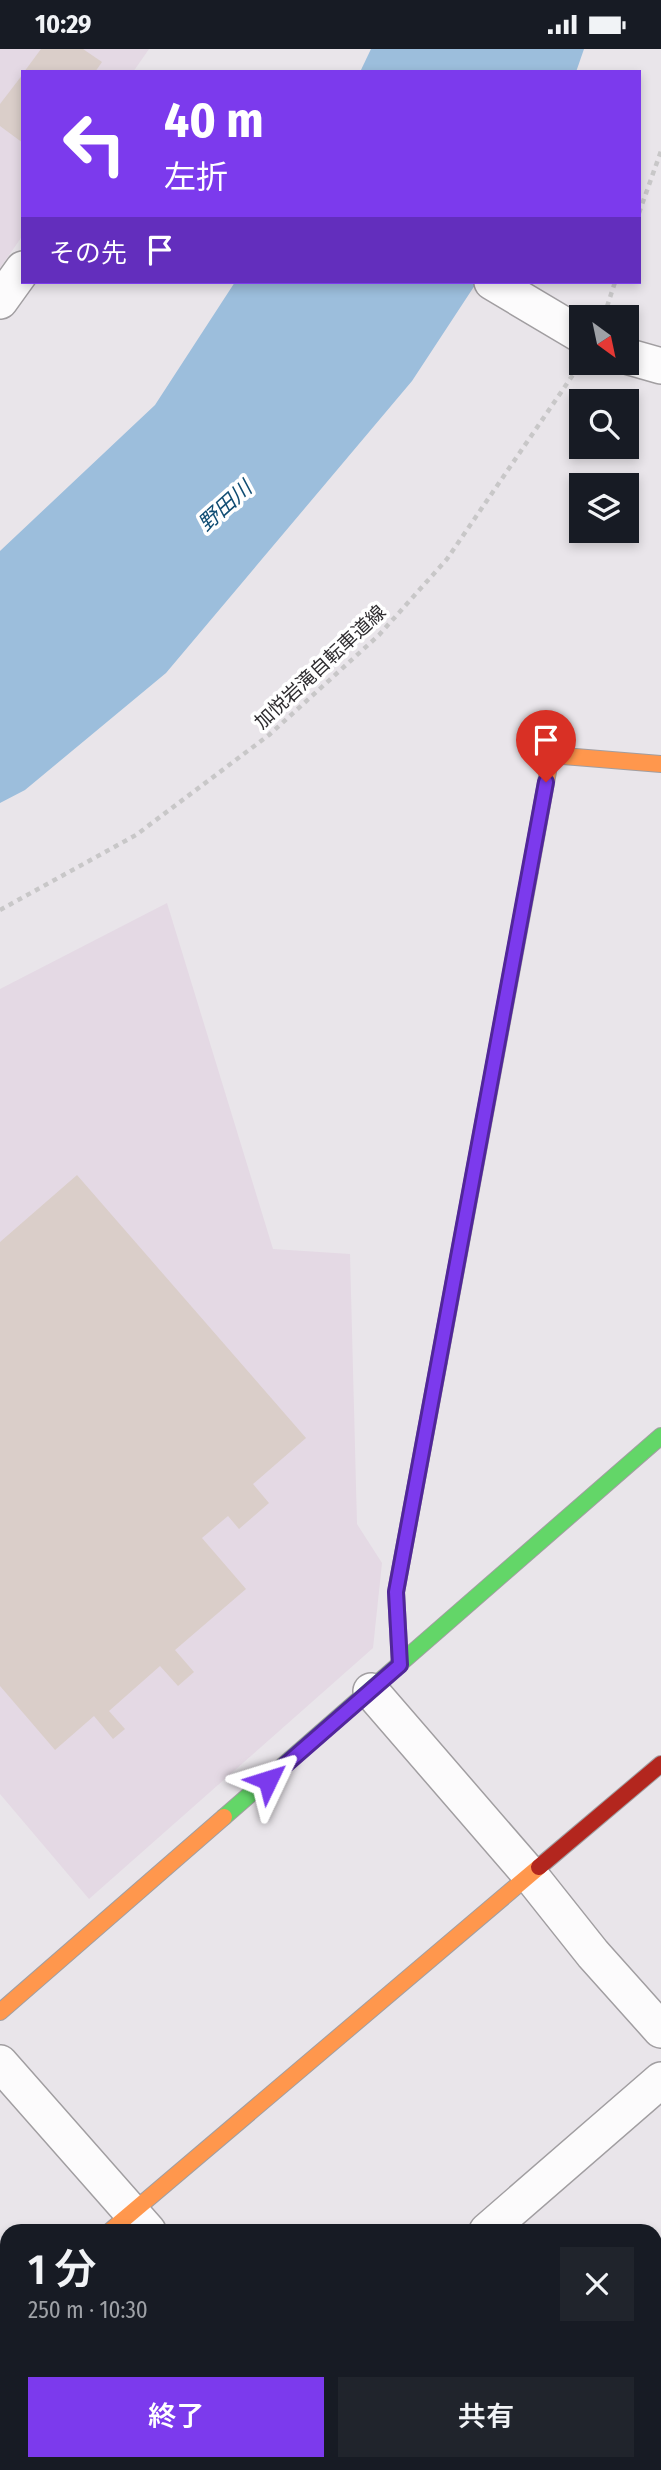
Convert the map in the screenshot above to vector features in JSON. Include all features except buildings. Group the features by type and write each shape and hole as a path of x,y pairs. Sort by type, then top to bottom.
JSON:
{"street":[{"path":"0,302 21,272"},
{"path":"495,284 569,328"},
{"path":"639,360 661,366"},
{"path":"400,1665 396,1592 551,755 661,764"},
{"path":"0,2012 661,1436"},
{"path":"370,1691 661,2030"},
{"path":"130,2224 661,1764"},
{"path":"0,2063 128,2224"},
{"path":"495,2224 661,2080"}],"path":[{"path":"641,207 661,151"},
{"path":"608,305 614,284"},
{"name":"加悦岩滝自転車道線","path":"0,910 136,835 269,735 379,635 447,559 573,375"}],"shaded area":[{"path":"0,49 149,49 134,70 21,70 21,238 0,268"},
{"path":"167,903 273,1249 350,1254 357,1524 382,1563 373,1648 89,1899 0,1794 0,989"}],"water":[{"path":"371,49 584,49 577,70 361,70"},
{"name":"野田川","path":"234,284 476,284 412,381 166,673 25,790 0,803 0,551 155,405"}],"traffic: fast":[{"path":"439,1361 530,871"},
{"path":"224,1817 661,1436"}],"traffic: slow":[{"path":"530,871 551,755 661,764"},
{"path":"400,1665 396,1592 439,1361"},
{"path":"0,2012 224,1817"},
{"path":"118,2224 539,1867"}],"traffic: jam":[{"path":"539,1867 661,1764"}],"route":[{"path":"268,1780 400,1665 396,1592 546,782"}]}
